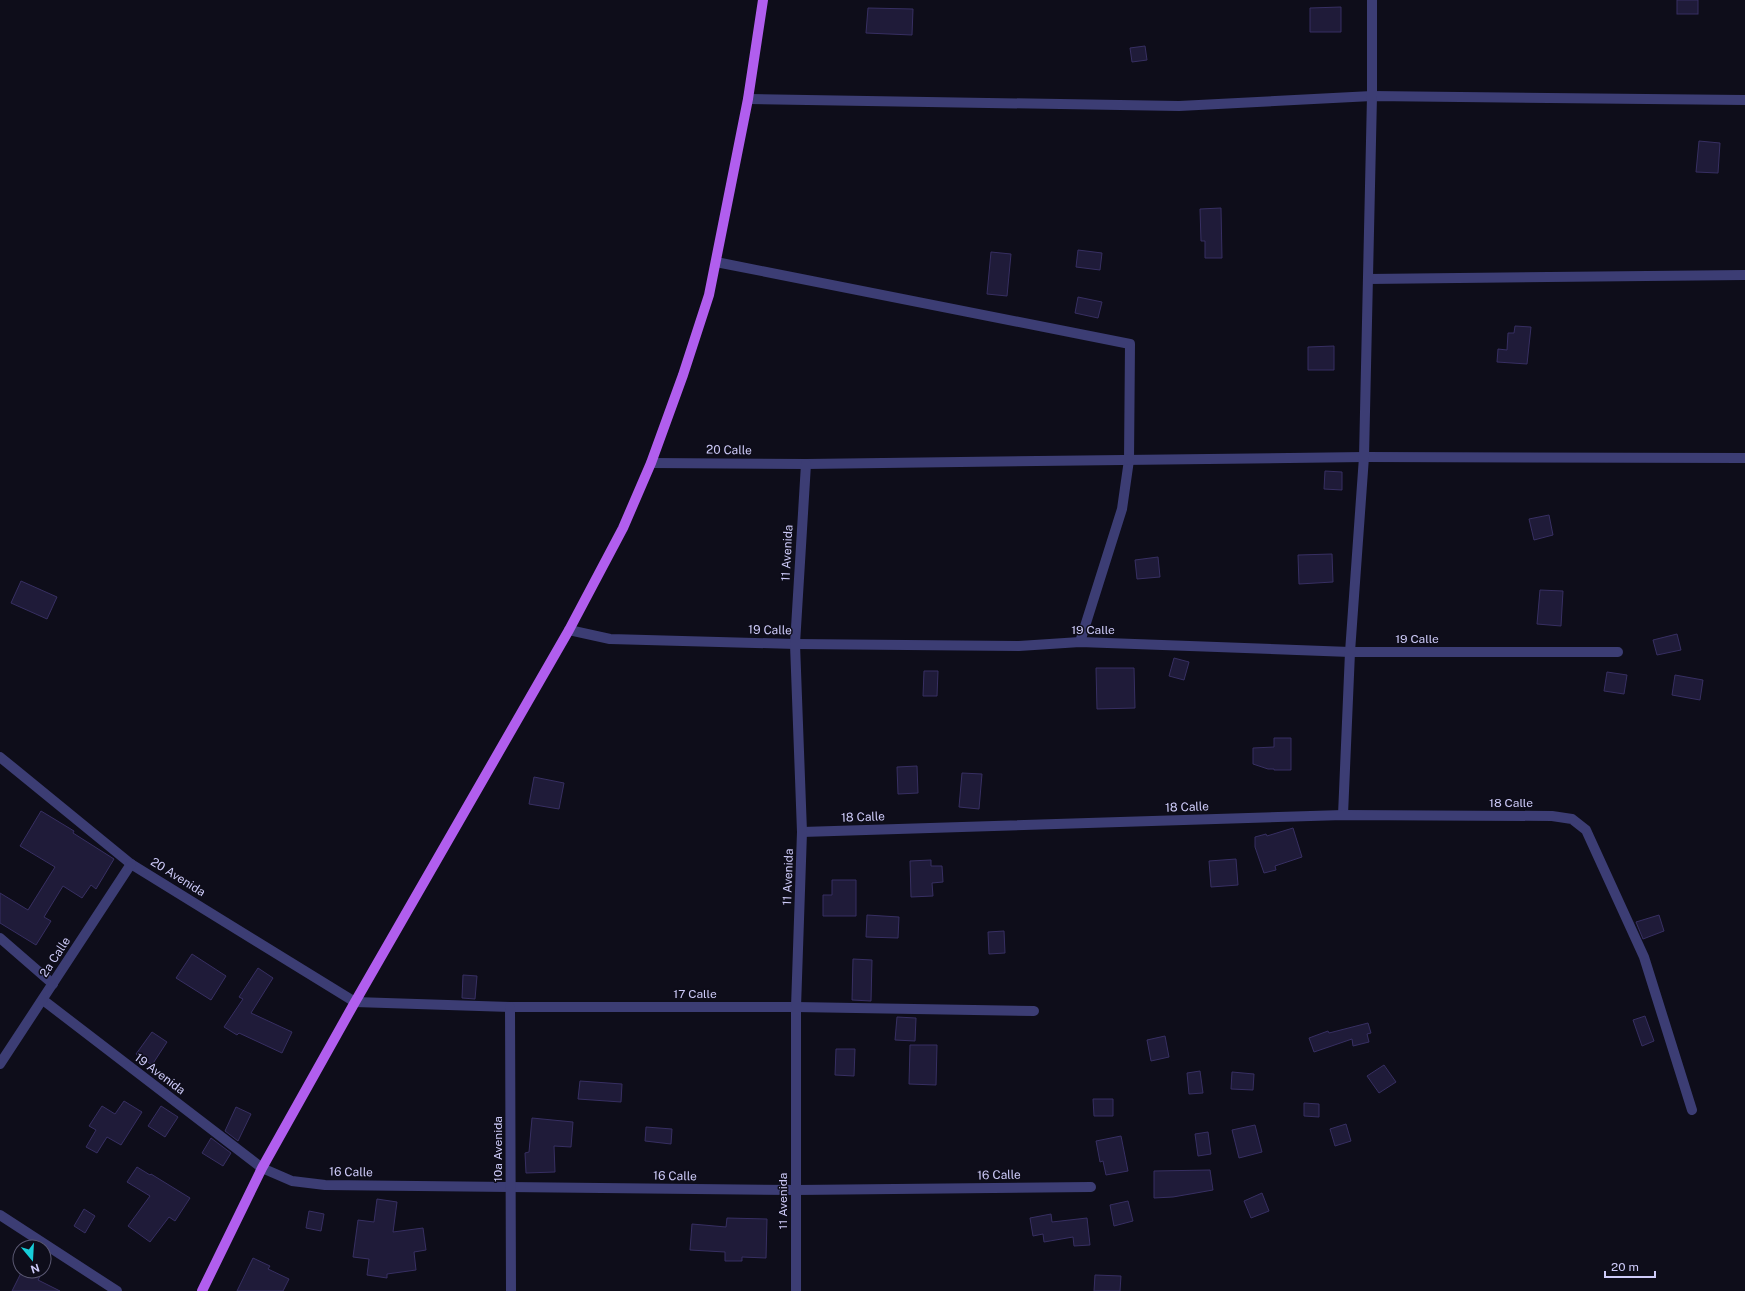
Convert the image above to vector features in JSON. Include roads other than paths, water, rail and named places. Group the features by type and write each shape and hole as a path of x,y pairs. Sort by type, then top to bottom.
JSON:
{"main road":[{"path":"202,1291 262,1168 355,1002 569,630 623,528 651,463 683,375 709,295 748,99 763,0"}],"street":[{"path":"1343,815 1350,652 1364,457 1372,96 1372,0"},
{"path":"748,99 1179,106 1372,96 1745,100"},
{"path":"716,262 1130,344 1129,460 1122,509 1080,642"},
{"path":"1368,279 1745,275"},
{"name":"20 Calle","path":"651,463 806,464 1364,457 1745,458"},
{"name":"11 Avenida","path":"796,1291 796,1007 802,832 795,644 806,464"},
{"name":"19 Calle","path":"569,630 610,639 795,644 1019,646 1080,642 1350,652 1618,652"},
{"name":"20 Avenida","path":"0,757 131,864 355,1002"},
{"name":"18 Calle","path":"802,832 1343,815 1552,816 1572,819 1586,830 1644,957 1692,1110"},
{"name":"2a Calle","path":"0,1064 54,984 131,864"},
{"path":"0,938 54,984"},
{"name":"19 Avenida","path":"43,1000 262,1168"},
{"name":"17 Calle","path":"355,1002 510,1007 796,1007 1034,1011"},
{"name":"10a Avenida","path":"510,1007 512,1291"},
{"name":"16 Calle","path":"262,1168 292,1181 325,1185 796,1190 1091,1187"},
{"path":"0,1214 117,1291"}]}
